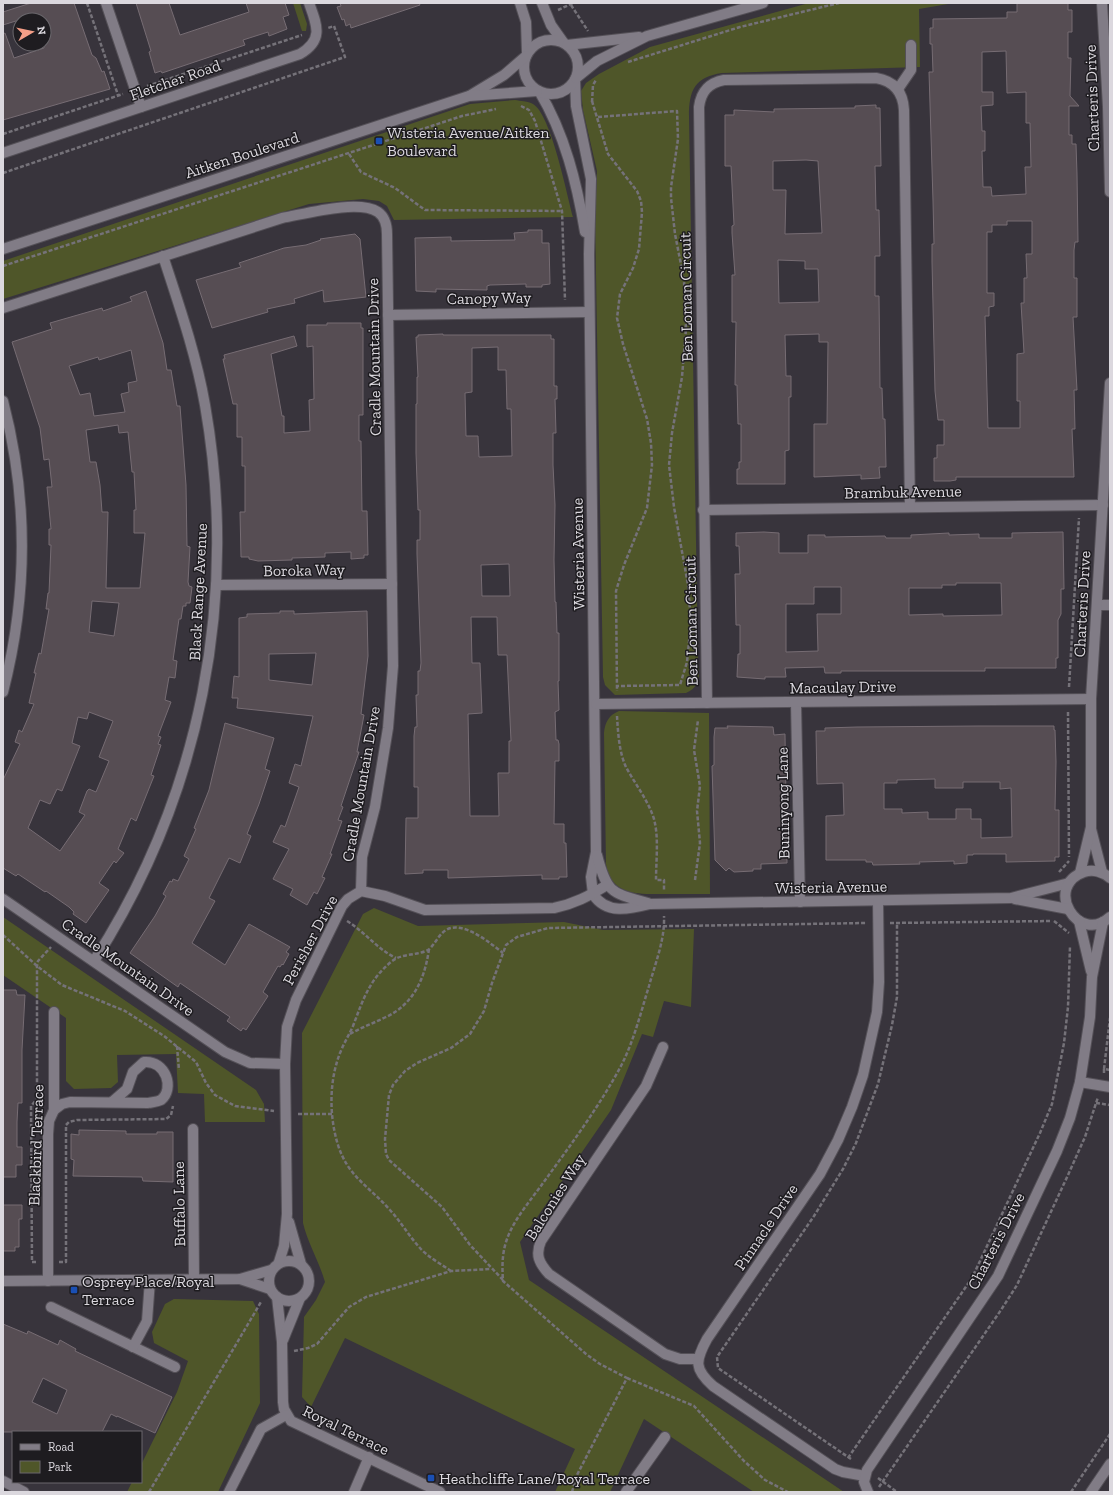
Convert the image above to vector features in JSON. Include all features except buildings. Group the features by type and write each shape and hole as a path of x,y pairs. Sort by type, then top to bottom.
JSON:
{"street":[{"path":"106,3 141,107"},
{"name":"Fletcher Road","path":"3,153 300,54 309,49 316,39 317,31 309,3"},
{"path":"520,3 526,22 527,54 524,72 531,86 538,91 547,94 559,93 570,87 575,79 578,71 576,56 551,25 542,3"},
{"path":"527,54 539,42 547,40 565,43 647,36 763,3"},
{"name":"Charteris Drive","path":"1102,3 1108,100 1110,192"},
{"path":"575,79 598,61 647,36"},
{"path":"910,507 904,110 902,95 898,89 911,70 911,45"},
{"name":"Aitken Boulevard","path":"3,247 23,242 469,96 504,75 527,54"},
{"name":"Ben Loman Circuit","path":"707,703 703,510 699,107 702,94 712,84 724,80 876,78 891,83 898,89"},
{"name":"Wisteria Avenue","path":"575,79 576,106 591,179 589,312 596,704 596,852 591,877 593,894 599,901 613,908 629,909 650,904 1011,898 1068,909"},
{"name":"Aitken Boulevard","path":"469,96 538,91"},
{"name":"Wisteria Avenue","path":"538,91 552,114 575,182 589,254"},
{"name":"Cradle Mountain Drive","path":"3,308 282,218 349,208 367,208 382,216 387,228 393,666 388,728 375,807 362,857 361,891"},
{"name":"Black Range Avenue","path":"94,961 127,908 162,831 178,787 192,738 208,670 213,631 218,546 216,490 205,404 187,332 163,256"},
{"name":"Canopy Way","path":"388,315 589,312"},
{"name":"Charteris Drive","path":"1080,873 1091,827 1091,700 1110,383"},
{"path":"3,401 15,456 20,493 23,536 20,598 16,631 3,692"},
{"name":"Brambuk Avenue","path":"703,510 1103,505"},
{"name":"Boroka Way","path":"216,585 392,584"},
{"path":"1097,605 1110,605"},
{"name":"Macaulay Drive","path":"596,704 1091,700"},
{"name":"Buninyong Lane","path":"796,702 800,902"},
{"name":"Charteris Drive","path":"1091,827 1106,875"},
{"name":"Wisteria Avenue","path":"596,852 607,885 620,896 650,904"},
{"path":"1106,875 1087,871 1080,873 1069,883 1066,896 1068,909 1079,921 1087,924 1106,919"},
{"name":"Wisteria Avenue","path":"1011,898 1069,883"},
{"name":"Perisher Drive","path":"279,1262 284,1246 288,1214 285,1064 286,1037 290,1014 338,916 348,899 361,891 385,896 414,907 436,910 554,908 567,905 593,894 607,885"},
{"name":"Cradle Mountain Drive","path":"3,899 225,1052 250,1063 285,1064"},
{"name":"Pinnacle Drive","path":"698,1359 707,1339 795,1212 838,1140 863,1075 877,1012 879,982 878,901"},
{"name":"Charteris Drive","path":"866,1473 998,1276 1057,1151 1070,1118 1080,1082 1090,1017 1092,977 1106,919"},
{"name":"Charteris Drive","path":"1079,921 1092,977"},
{"name":"Blackbird Terrace","path":"48,1280 48,1134 49,1121 54,1110 54,1012"},
{"name":"Balconies Way","path":"663,1047 646,1086 545,1236 538,1248 537,1255 539,1261 549,1274 666,1354 680,1359 698,1359"},
{"path":"54,1110 62,1104 70,1102 148,1103 161,1099 165,1094 166,1085 164,1070 157,1063 144,1062 133,1072 127,1089 112,1102"},
{"path":"1080,1082 1110,1087"},
{"name":"Buffalo Lane","path":"193,1130 194,1279"},
{"name":"Perisher Drive","path":"288,1214 294,1246 301,1264"},
{"path":"240,1279 270,1289 277,1297 288,1301 300,1298 308,1288 308,1275 301,1264 290,1260 279,1262 269,1276 270,1289"},
{"path":"3,1281 240,1279 272,1270"},
{"path":"134,1347 147,1321 150,1280"},
{"name":"Royal Terrace","path":"277,1297 282,1346 283,1402 286,1414 297,1424 440,1492"},
{"name":"Royal Terrace","path":"282,1346 300,1298"},
{"path":"51,1307 175,1367"},
{"path":"698,1359 700,1373 713,1386 835,1469 853,1475 866,1473 864,1482 868,1492"},
{"path":"229,1492 261,1429 286,1414"},
{"path":"626,1492 665,1437"},
{"path":"354,1492 369,1457"},
{"path":"1091,1492 1110,1464"},
{"path":"3,1481 24,1492"}],"path":[{"path":"87,3 118,95"},
{"path":"625,63 740,27 839,3"},
{"path":"504,1281 502,1268 503,1253 507,1238 514,1225 561,1159 622,1064 644,1003 664,927 664,880 656,880 656,833 654,818 648,803 626,766 618,728 616,591 624,565 647,508 652,464 651,443 647,419 623,344 617,318 620,294 633,268 639,249 641,201 629,179 608,154 598,116 592,102 593,85 602,75"},
{"path":"576,106 592,102"},
{"path":"514,106 524,107 529,110 535,120 562,211 565,312"},
{"path":"3,266 462,116 503,108"},
{"path":"598,116 677,111 678,139 671,187 671,198 675,234 684,280 685,301 684,356 669,465 690,602 691,622 687,662 680,685 618,686"},
{"path":"535,120 552,114"},
{"path":"349,154 361,172 394,188 425,210 562,211"},
{"path":"1069,857 1068,700 1080,505"},
{"path":"695,880 700,843 697,819 700,786 694,750 698,720"},
{"path":"338,916 354,925 387,954 396,958"},
{"path":"788,1492 765,1480 744,1462 694,1406 627,1378 600,1364 586,1354 491,1269 470,1245 442,1207 389,1160 386,1154 385,1139 389,1095 393,1085 405,1071 417,1063 451,1048 470,1034 484,1011 506,945 512,939 548,928 1052,921"},
{"path":"897,923 897,997 892,1025 878,1084 856,1143 843,1169 814,1216 717,1357 718,1368 848,1458 866,1473 897,1492"},
{"path":"350,1034 365,1025 387,1016 407,1002 422,982 429,949 436,938 448,930 454,928 477,934 503,953"},
{"path":"3,935 37,966 67,987 125,1011 177,1046 196,1062 210,1090 226,1102 235,1106 268,1109 285,1114 332,1114"},
{"path":"59,937 41,957 37,966 37,1099 31,1106 32,1262 66,1262 66,1125 77,1120 166,1119 171,1115 174,1100"},
{"path":"848,1458 972,1278 1040,1133 1052,1104 1064,1044 1069,1000 1070,938 1084,938"},
{"path":"429,949 396,958 367,988 350,1034 336,1064 333,1081 332,1114 338,1144 344,1160 352,1172 390,1208 420,1249 451,1271"},
{"path":"1104,1069 1110,1018"},
{"path":"177,1046 179,1075"},
{"path":"1096,1103 1110,1105"},
{"path":"282,1346 300,1350 317,1344 349,1307 366,1297 451,1271 491,1269"},
{"path":"149,1492 261,1302"},
{"path":"572,1492 577,1475 627,1378"},
{"path":"1071,1492 1110,1434"}],"green space":[{"path":"293,3 300,3 307,24 306,31 302,31"},
{"path":"809,3 954,3 919,9 920,67 722,73 705,78 695,86 692,92 689,116 699,677 694,688 686,693 615,695 605,685 603,677 595,217 597,171 583,110 581,91 586,83 599,74 650,47"},
{"path":"515,100 533,104 540,111 546,123 558,156 573,217 394,220 387,206 379,201 363,199 309,204 3,299 3,261 470,104"},
{"path":"619,711 709,713 710,894 638,893 621,888 614,883 609,875 606,864 604,733 605,725 608,719"},
{"path":"374,908 418,926 564,922 603,930 694,929 691,1007 664,1001 653,1037 642,1034 611,1110 520,1242 529,1280 844,1492 754,1492 644,1419 610,1492 555,1492 575,1449 345,1338 311,1407 302,1397 304,1317 316,1300 325,1282 303,1223 302,1033 363,914"},
{"path":"3,917 256,1090 264,1104 265,1122 205,1122 204,1094 178,1093 176,1054 117,1055 118,1082 111,1088 74,1089 66,1081 66,1018 3,975"},
{"path":"174,1299 253,1301 259,1314 260,1403 218,1492 127,1492 132,1483 142,1483 142,1463 177,1392 188,1361 154,1343 152,1332 165,1304"}],"place":[{"name":"Wisteria Avenue/Aitken Boulevard","path":"379,141"},
{"name":"Osprey Place/Royal Terrace","path":"74,1290"},
{"name":"Heathcliffe Lane/Royal Terrace","path":"431,1478"}]}
